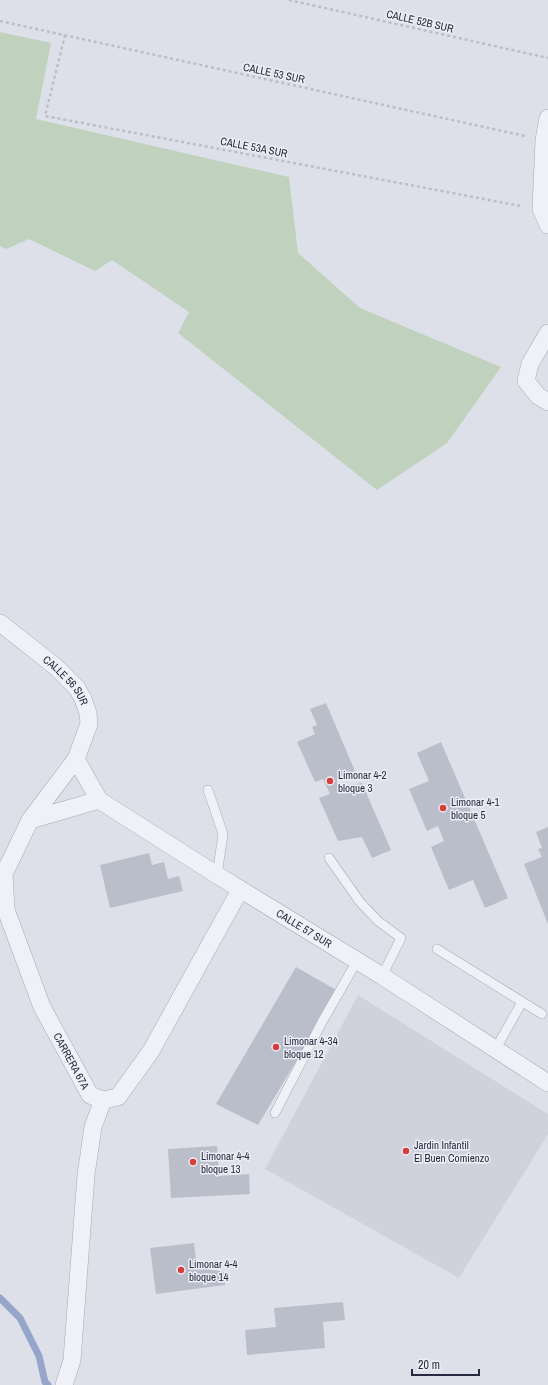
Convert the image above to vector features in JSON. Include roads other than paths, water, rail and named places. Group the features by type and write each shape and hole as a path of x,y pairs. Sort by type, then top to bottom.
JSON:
{"street":[{"path":"548,118 544,140 541,209 548,225"},
{"path":"548,333 530,364 526,381 538,396 548,402"},
{"name":"CALLE 56 SUR","path":"0,624 56,667 80,693 88,713 89,724 76,759"},
{"name":"CALLE 57 SUR","path":"76,759 99,800 240,890 382,976 548,1083"},
{"name":"CARRERA 67A","path":"76,759 30,820 4,874 6,910 42,1007 90,1094 103,1100"},
{"path":"30,820 99,800"},
{"path":"65,1384 72,1360 86,1176 93,1127 103,1100 118,1097 151,1050 240,890"}],"lane":[{"path":"208,790 223,834 217,875"},
{"path":"329,858 360,902 378,921 401,938 382,976"},
{"path":"437,949 542,1014"},
{"path":"275,1113 322,1022 357,961"},
{"path":"495,1050 522,1002"}],"waterway":[{"path":"0,1298 20,1318 39,1356 45,1382 48,1385"}],"place":[{"name":"Limonar 4-2 bloque 3","path":"330,781"},
{"name":"Limonar 4-1 bloque 5","path":"443,808"},
{"name":"Limonar 4-34 bloque 12","path":"276,1047"},
{"name":"Jardin Infantil El Buen Comienzo","path":"406,1151"},
{"name":"Limonar 4-4 bloque 13","path":"193,1162"},
{"name":"Limonar 4-4 bloque 14","path":"181,1270"}]}
